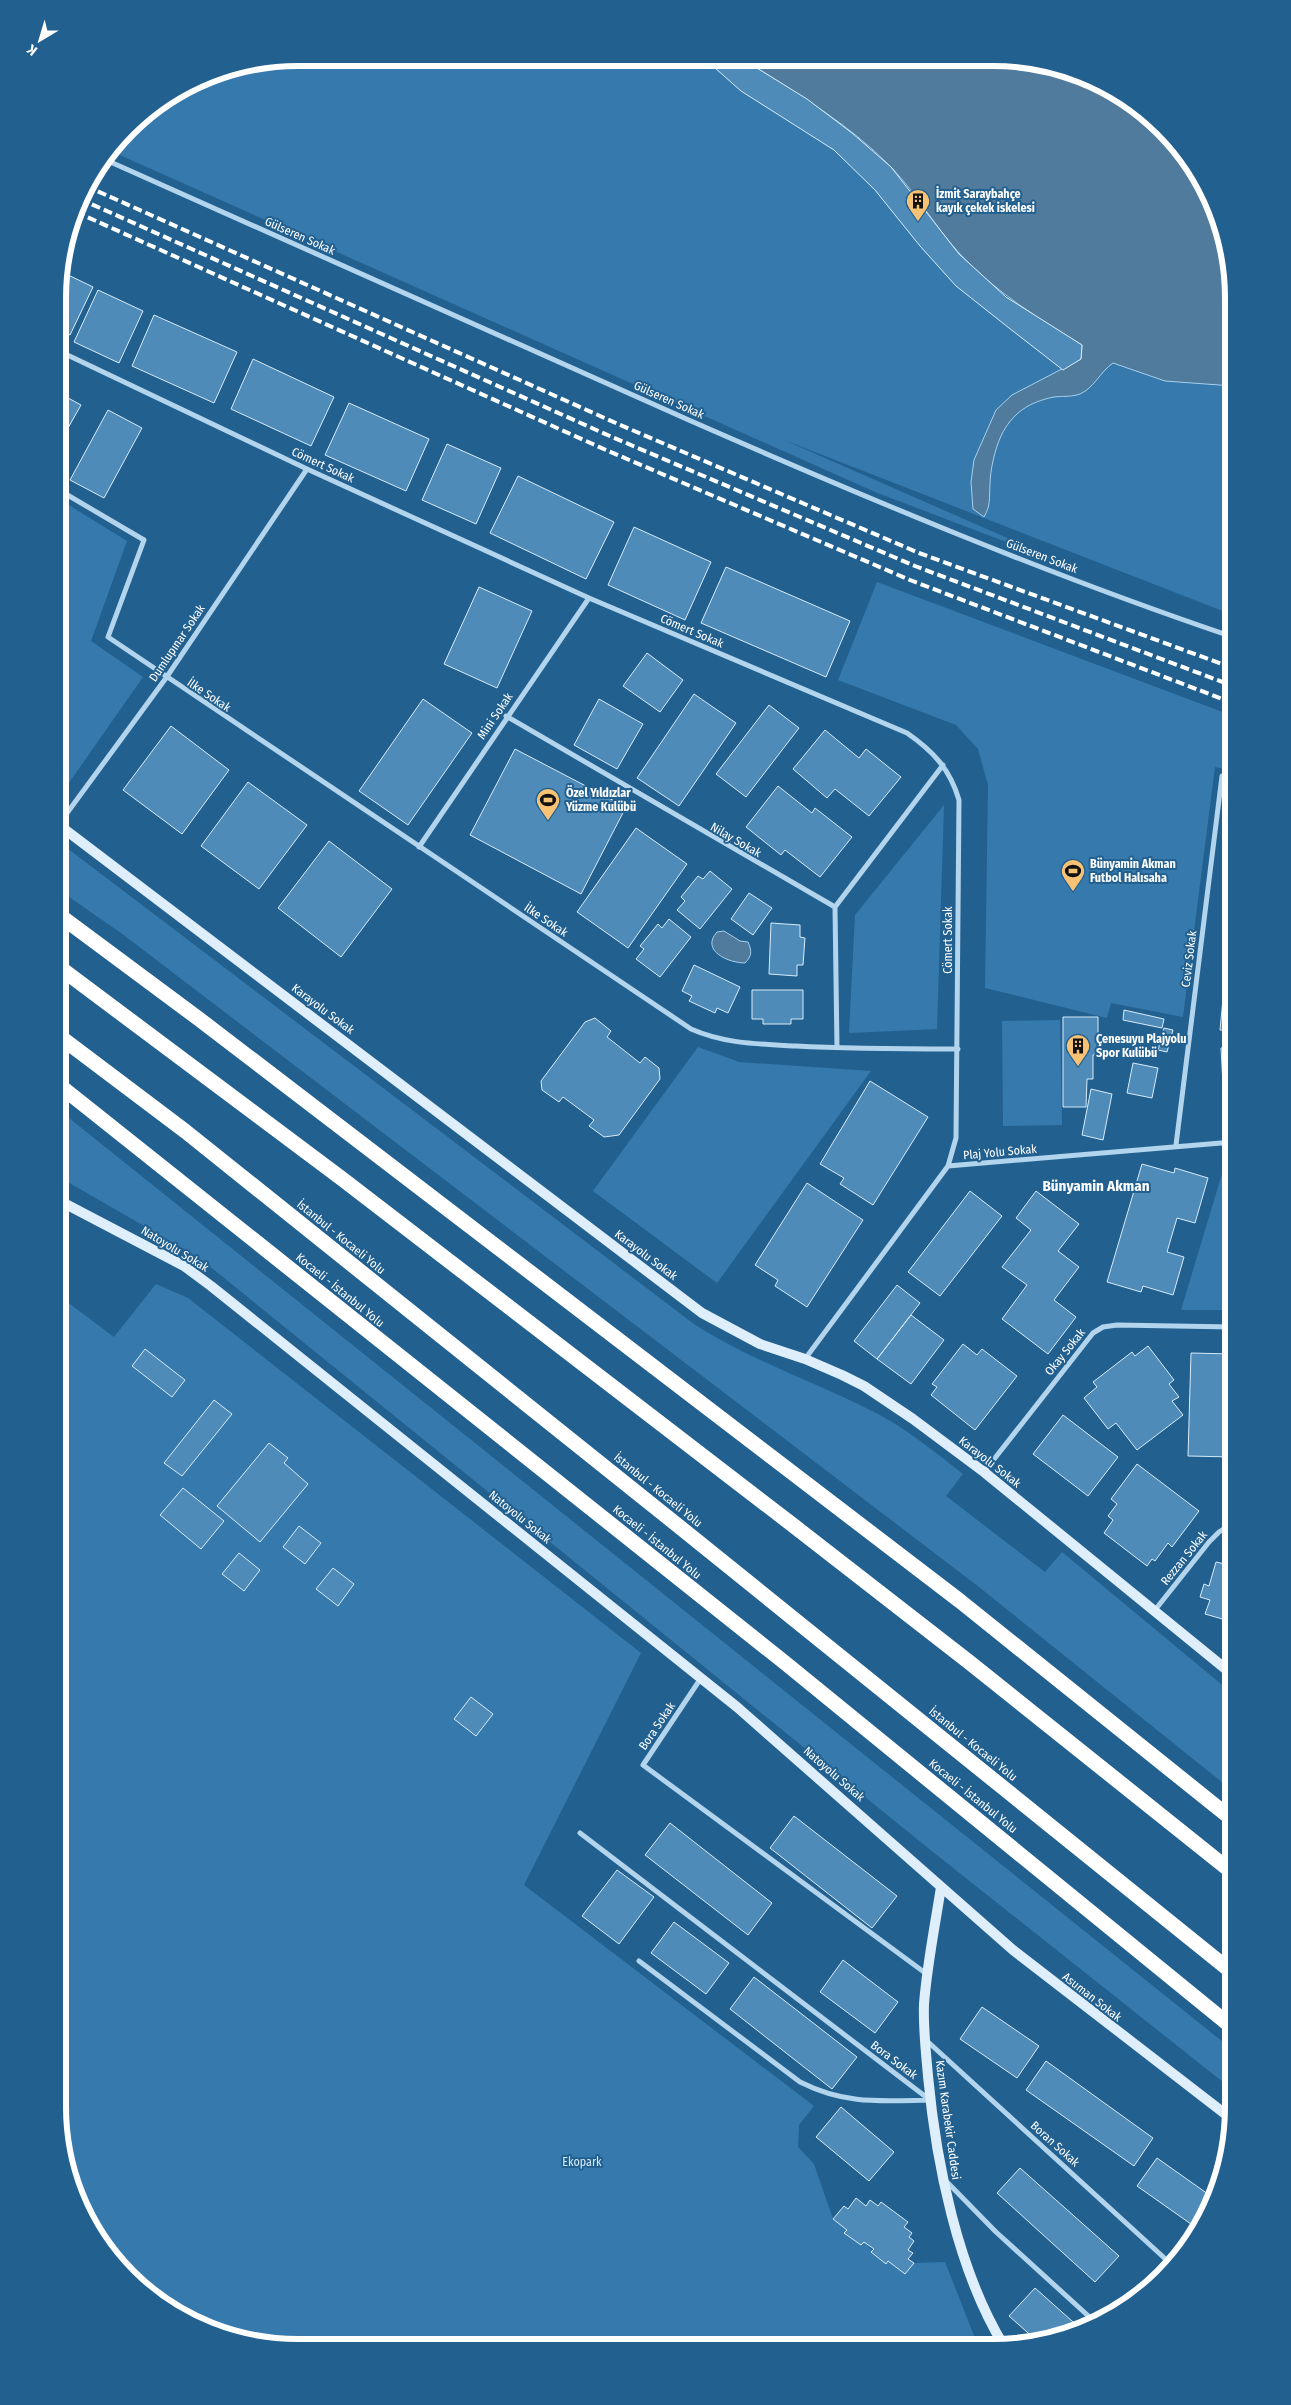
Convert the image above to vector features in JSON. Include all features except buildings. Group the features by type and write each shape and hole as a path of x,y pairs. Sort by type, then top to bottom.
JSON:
{"highway":[{"path":"66,920 960,1601 1225,1814"},
{"path":"66,972 341,1178 801,1532 969,1662 1225,1867"},
{"name":"İstanbul - Kocaeli Yolu","path":"66,1041 191,1136 1225,1967"},
{"name":"Kocaeli - İstanbul Yolu","path":"66,1091 777,1656 1225,2021"}],"main road":[{"name":"Karayolu Sokak","path":"66,829 702,1313 738,1334 805,1359 864,1386 913,1419 984,1472 1225,1667"},
{"name":"Natoyolu Sokak","path":"66,1204 176,1262 211,1286 701,1678 805,1765 941,1887"},
{"name":"Kazım Karabekir Caddesi","path":"941,1887 924,2005 924,2039 930,2100 943,2177 974,2284 1000,2339"},
{"name":"Asuman Sokak","path":"941,1887 1013,1950 1085,2008 1225,2114"}],"street":[{"name":"Gülseren Sokak","path":"110,162 865,497 1017,558 1225,634"},
{"name":"Cömert Sokak","path":"66,354 307,469 589,598 907,734 923,744 943,765 953,779 959,800 956,1138 948,1166"},
{"name":"Dumlupınar Sokak","path":"66,814 166,678 307,469"},
{"name":"İlke Sokak","path":"66,494 144,540 108,637 166,678 691,1029 728,1042 837,1048 958,1049"},
{"name":"Mini Sokak","path":"419,847 506,716 589,598"},
{"name":"Nilay Sokak","path":"506,716 835,907"},
{"path":"837,1048 835,907 943,765"},
{"name":"Ceviz Sokak","path":"1176,1145 1222,776 1225,777"},
{"name":"Plaj Yolu Sokak","path":"805,1359 948,1166 1176,1145 1225,1142"},
{"name":"Okay Sokak","path":"984,1472 1088,1338 1103,1326 1225,1327"},
{"name":"Rezzan Sokak","path":"1155,1610 1209,1542 1225,1528"},
{"name":"Bora Sokak","path":"701,1678 643,1765 928,1975"},
{"name":"Bora Sokak","path":"580,1833 930,2100"},
{"name":"Bora Sokak","path":"639,1961 800,2082 823,2093 847,2100 930,2100"},
{"name":"Boran Sokak","path":"924,2039 1167,2260"},
{"path":"943,2177 996,2232 1090,2318"}],"green space":[{"path":"298,66 754,66 799,94 852,133 891,167 959,254 1006,297 1037,318 1113,363 1205,383 1225,385 1225,612 784,440 1080,570 875,492 117,154 145,124 182,97 223,79 268,68"},
{"path":"66,503 127,541 91,641 143,677 66,787"},
{"path":"877,582 1225,713 1225,769 1215,767 1183,1017 1111,1003 1107,1018 985,988 988,785 978,749 956,725 838,680"},
{"path":"944,805 937,1029 849,1033 855,915"},
{"path":"66,847 694,1324 738,1349 888,1419 910,1434 963,1474 946,1496 1045,1572 1062,1552 1225,1687 1225,1785 979,1587 121,933 66,895"},
{"path":"1060,1020 1062,1125 1003,1126 1002,1021"},
{"path":"698,1047 739,1062 871,1071 717,1283 593,1191"},
{"path":"66,1116 1225,2044 1225,2084 928,1848 191,1253 66,1181"},
{"path":"1225,1164 1225,1310 1181,1310"},
{"name":"Ekopark","path":"156,1284 188,1298 641,1653 524,1885 814,2106 799,2125 798,2147 814,2164 833,2219 847,2230 845,2233 861,2245 864,2242 886,2264 888,2261 905,2274 914,2263 945,2262 976,2339 298,2339 268,2337 238,2331 195,2315 157,2291 124,2260 105,2236 84,2196 74,2167 68,2137 66,2107 66,1301 114,1337"}],"shaded area":[{"path":"754,66 993,66 1023,68 1053,74 1082,84 1122,105 1157,134 1177,157 1194,182 1207,209 1217,238 1223,268 1225,385 1165,381 1113,363 1089,388 1080,394 1054,397 1029,405 1010,421 999,441 992,466 989,505 984,517 973,509 971,482 974,460 996,410 1012,395 1081,359 1082,345 1018,304 973,268 942,233 900,177 875,151 821,109"},
{"path":"724,931 740,941 748,942 751,953 745,963 731,961 714,950 712,945 713,939 717,932"}],"railway":[{"path":"93,189 618,424 919,553 1225,665"},
{"path":"87,202 612,437 915,566 1225,683"},
{"path":"82,215 606,450 910,580 1225,700"}],"place":[{"name":"İzmit Saraybahçe kayık çekek iskelesi","path":"918,222"},
{"name":"Özel Yıldızlar Yüzme Kulübü","path":"548,821"},
{"name":"Bünyamin Akman Futbol Halısaha","path":"1073,892"},
{"name":"Çenesuyu Plajyolu Spor Kulübü","path":"1078,1067"}],"district":[{"name":"Bünyamin Akman","path":"1096,1186"}]}
